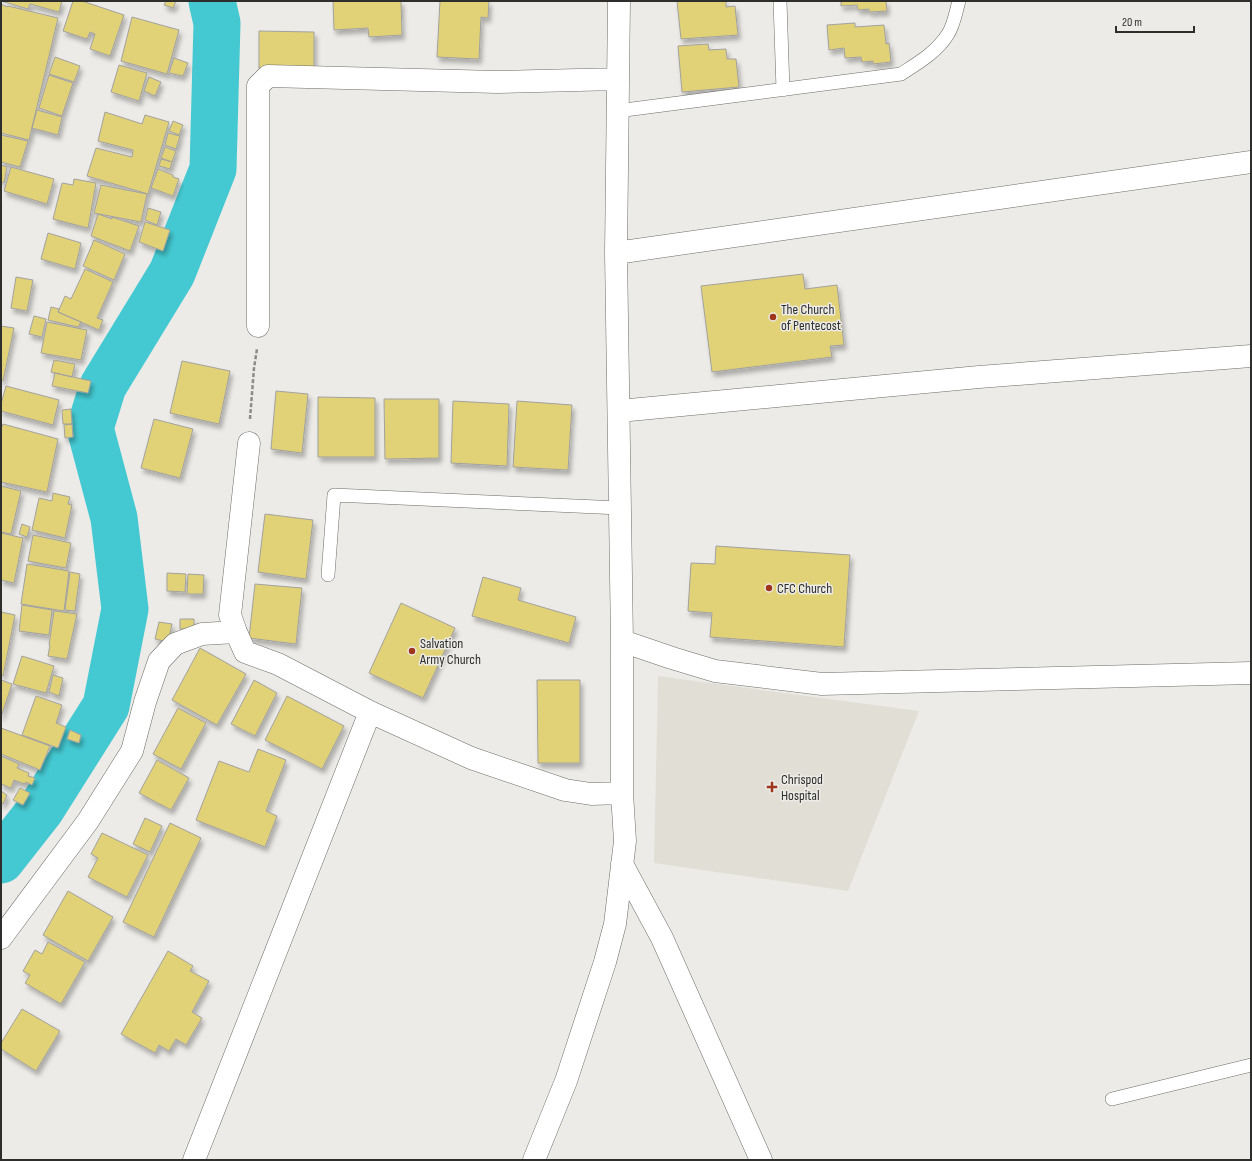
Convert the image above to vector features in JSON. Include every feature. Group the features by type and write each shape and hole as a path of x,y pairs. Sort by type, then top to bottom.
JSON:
{"street":[{"path":"534,1160 566,1081 605,962 615,924 625,841 622,793 622,641 616,253 619,1"},
{"path":"258,326 258,86 268,76 497,82 618,79"},
{"path":"616,253 1251,162"},
{"path":"619,411 979,377 1251,356"},
{"path":"249,443 230,615 236,632 246,652 278,664 370,712 472,758 565,790 591,794 622,793"},
{"path":"1,938 88,821 132,751 145,702 159,661 175,644 202,634 236,632"},
{"path":"622,641 715,671 822,684 1251,673"},
{"path":"194,1160 370,712"},
{"path":"622,864 662,938 761,1160"}],"lane":[{"path":"780,1 783,90"},
{"path":"617,111 901,74 923,60 941,44 949,33 959,1"},
{"path":"328,575 334,495 620,508"},
{"path":"1112,1099 1251,1065"}],"path":[{"path":"249,443 254,368 257,351"}],"shaded area":[{"name":"Chrispod Hospital","path":"658,676 919,711 848,891 654,863"}],"building":[{"path":"1,1 62,1 59,12 30,4 28,9"},
{"path":"73,1 82,1 124,15 110,56 90,49 95,34 90,32 87,39 63,31"},
{"path":"166,1 176,1 173,8 164,5"},
{"path":"333,1 401,1 402,35 369,37 368,28 334,30"},
{"path":"440,1 489,1 488,18 481,17 479,59 437,57"},
{"path":"677,1 726,1 726,7 735,6 738,35 681,39"},
{"path":"841,1 886,1 887,11 869,12 869,9 858,10 857,5 841,6"},
{"path":"1,4 7,7 58,18 29,140 1,133"},
{"path":"132,17 179,30 167,74 121,61"},
{"path":"855,23 855,27 884,25 886,44 889,43 891,62 873,64 873,61 862,62 861,57 845,58 844,48 829,50 827,25"},
{"path":"259,31 314,32 314,68 259,68"},
{"path":"708,44 709,50 726,49 727,59 736,59 739,87 682,92 678,46"},
{"path":"55,57 80,66 74,82 49,74"},
{"path":"174,58 188,63 183,76 169,73"},
{"path":"119,65 147,73 139,101 111,92"},
{"path":"49,75 73,83 62,116 39,108"},
{"path":"149,77 161,82 155,96 144,91"},
{"path":"37,110 62,117 58,135 32,128"},
{"path":"105,112 142,124 145,115 169,122 148,194 87,176 96,148 132,157 133,150 98,141"},
{"path":"173,121 183,125 179,135 169,131"},
{"path":"168,133 180,136 176,149 165,145"},
{"path":"1,135 28,141 20,167 1,162"},
{"path":"165,147 176,151 172,162 161,158"},
{"path":"161,159 172,162 170,169 159,166"},
{"path":"1,165 7,167 4,183 1,182"},
{"path":"11,167 54,179 47,204 4,191"},
{"path":"158,169 179,179 173,196 151,188"},
{"path":"74,179 96,183 88,228 53,219 62,183 73,185"},
{"path":"101,185 147,194 141,222 94,213"},
{"path":"148,208 161,212 157,225 145,220"},
{"path":"98,214 139,226 130,251 91,236"},
{"path":"145,222 170,230 163,251 139,242"},
{"path":"48,233 81,243 75,269 41,259"},
{"path":"94,240 125,254 114,280 83,266"},
{"path":"85,269 113,282 97,318 103,320 99,330 58,312 65,296 71,299"},
{"name":"The Church of Pentecost","path":"803,274 805,289 837,285 844,345 830,346 832,357 712,372 701,286"},
{"path":"16,277 33,280 27,311 11,308"},
{"path":"51,307 59,309 58,312 81,322 78,327 48,320"},
{"path":"34,316 46,319 42,337 29,334"},
{"path":"47,322 87,330 81,360 41,353"},
{"path":"1,326 14,328 3,381 1,380"},
{"path":"54,360 75,364 72,377 51,372"},
{"path":"182,361 230,371 219,424 170,413"},
{"path":"55,373 91,381 88,393 52,386"},
{"path":"6,386 59,400 53,425 1,411 1,404"},
{"path":"276,391 308,394 302,453 271,449"},
{"path":"318,397 375,398 375,457 318,457"},
{"path":"384,399 439,399 439,458 385,459"},
{"path":"453,401 509,404 507,466 451,463"},
{"path":"517,401 572,405 568,470 513,467"},
{"path":"71,409 72,424 63,424 62,410"},
{"path":"154,419 193,429 180,478 141,468"},
{"path":"3,424 58,439 47,492 1,482 1,429"},
{"path":"72,424 73,437 65,438 64,425"},
{"path":"1,486 21,491 11,534 1,532"},
{"path":"53,493 70,497 68,504 72,505 65,538 32,530 39,498 52,501"},
{"path":"265,514 313,520 306,579 258,572"},
{"path":"22,524 30,527 27,537 19,534"},
{"path":"1,533 23,538 14,583 1,580"},
{"path":"33,535 71,543 66,568 28,561"},
{"name":"CFC Church","path":"716,546 850,555 844,647 710,637 712,613 688,611 691,563 715,564"},
{"path":"27,564 69,571 64,611 21,604"},
{"path":"70,572 80,574 75,611 65,610"},
{"path":"167,573 186,574 185,592 167,591"},
{"path":"188,574 204,575 203,594 187,594"},
{"path":"483,577 521,588 518,600 576,617 569,643 472,616"},
{"path":"255,584 302,588 296,644 249,638"},
{"name":"Salvation Army Church","path":"401,603 455,628 423,698 369,673"},
{"path":"22,605 52,610 49,635 19,631"},
{"path":"54,611 77,614 67,659 48,656"},
{"path":"1,612 15,615 3,676 1,675"},
{"path":"180,619 194,619 194,629 180,629"},
{"path":"159,622 172,624 168,642 155,639"},
{"path":"200,648 246,674 217,725 172,700"},
{"path":"22,656 54,666 46,693 13,684"},
{"path":"53,675 63,678 59,696 49,692"},
{"path":"1,680 12,684 1,717"},
{"path":"254,680 277,693 255,736 231,724"},
{"path":"537,680 580,680 580,763 538,763"},
{"path":"36,696 62,705 56,723 66,727 58,748 22,735"},
{"path":"287,696 344,726 322,769 265,740"},
{"path":"178,708 206,723 181,769 153,754"},
{"path":"1,728 50,746 40,770 1,754"},
{"path":"70,730 81,735 79,743 67,739"},
{"path":"258,749 286,760 266,811 277,816 265,847 196,820 219,761 249,772"},
{"path":"1,756 19,764 17,768 29,773 28,776 35,778 32,785 26,782 25,784 14,780 11,788 1,784"},
{"path":"157,760 189,778 171,810 139,793"},
{"path":"20,788 30,793 23,805 13,800"},
{"path":"1,791 7,795 3,804 1,803"},
{"path":"145,818 162,826 150,852 133,844"},
{"path":"170,823 201,838 154,937 123,922"},
{"path":"102,833 148,855 127,897 88,877 98,858 91,854"},
{"path":"68,891 113,917 88,961 43,935"},
{"path":"48,942 85,962 61,1004 25,983 30,975 23,971 35,950 42,954"},
{"path":"168,951 193,966 190,971 209,981 192,1012 202,1018 186,1045 176,1039 169,1051 159,1045 155,1053 121,1034"},
{"path":"22,1009 60,1031 36,1071 1,1049 1,1043"}],"waterway":[{"path":"1,860 41,809 106,706 125,609 114,518 90,428 103,386 172,273 213,169 217,23 212,1"}],"place":[{"name":"The Church of Pentecost","path":"773,317"},
{"name":"CFC Church","path":"769,588"},
{"name":"Salvation Army Church","path":"412,651"},
{"name":"Chrispod Hospital","path":"772,787"}]}
